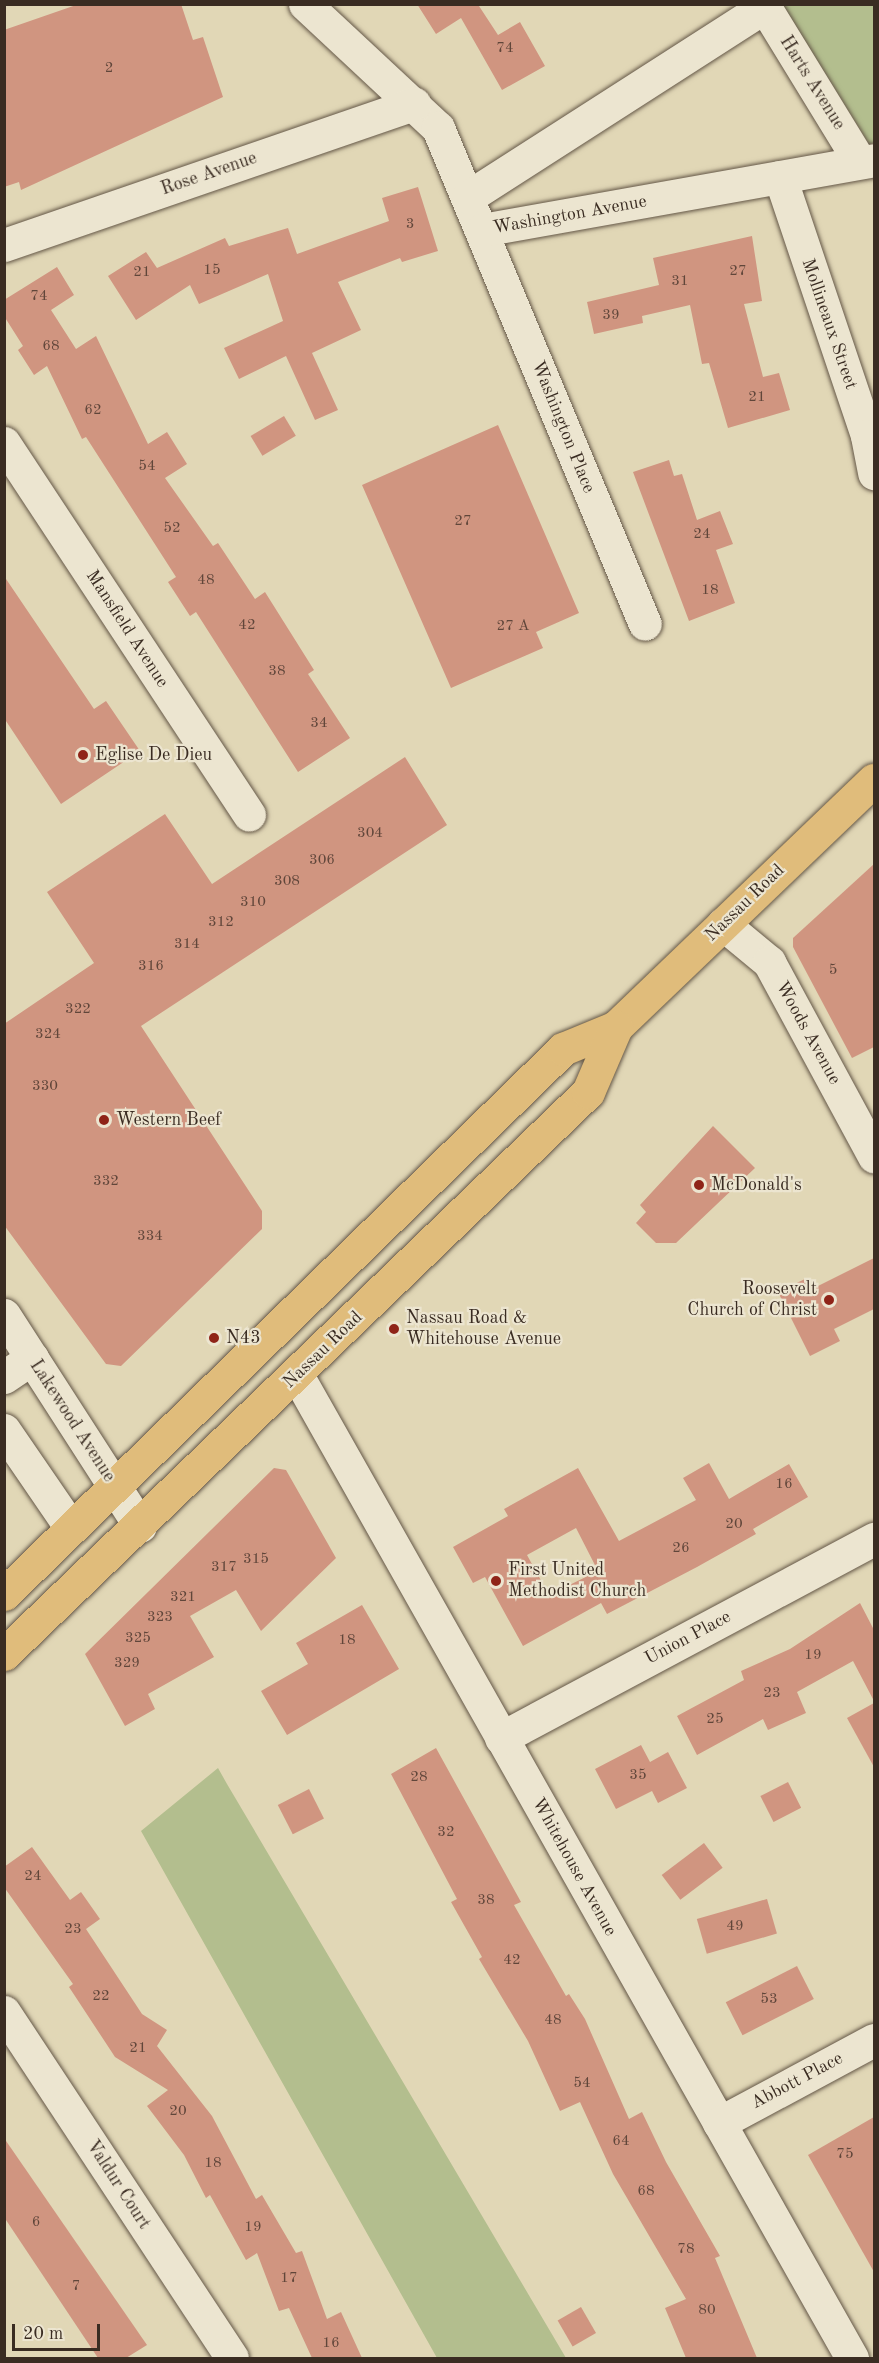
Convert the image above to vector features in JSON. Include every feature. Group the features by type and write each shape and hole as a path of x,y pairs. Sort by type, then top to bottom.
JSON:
{"main road":[{"name":"Nassau Road","path":"4,1594 563,1049 616,1027 874,780"},
{"name":"Nassau Road","path":"4,1654 297,1375 588,1092 616,1027"},
{"path":"297,1375 291,1351 297,1325 312,1294"}],"street":[{"name":"Washington Avenue","path":"305,4 438,128 482,230 868,161"},
{"name":"Harts Avenue","path":"764,6 868,161"},
{"path":"468,197 764,6"},
{"name":"Rose Avenue","path":"4,245 414,104"},
{"name":"Mollineaux Street","path":"780,177 864,426 874,473"},
{"name":"Washington Place","path":"482,230 645,624"},
{"name":"Mansfield Avenue","path":"4,443 249,814"},
{"name":"Woods Avenue","path":"723,924 769,962 874,1156"},
{"name":"Lakewood Avenue","path":"4,1315 140,1526"},
{"path":"4,1377 32,1358"},
{"name":"Whitehouse Avenue","path":"297,1375 852,2358"},
{"path":"4,1430 71,1528"},
{"name":"Union Place","path":"501,1738 874,1539"},
{"name":"Valdur Court","path":"4,2012 232,2358"},
{"name":"Abbott Place","path":"719,2123 874,2040"}],"green space":[{"path":"783,5 874,5 874,143 869,144"},
{"path":"218,1768 566,2358 437,2358 141,1831"}],"building":[{"path":"79,4 181,4 193,40 203,37 223,97 21,190 19,182 4,187 4,30"},
{"path":"417,4 482,4 479,6 498,35 520,22 545,66 502,90 461,18 436,34"},
{"path":"418,187 438,251 402,262 400,258 338,282 361,330 312,353 338,410 315,420 286,356 239,379 224,348 283,321 268,274 199,304 190,285 136,320 108,276 146,252 157,268 225,238 229,246 288,228 297,254 389,221 382,198"},
{"path":"752,236 762,301 744,304 763,377 779,373 790,410 728,428 709,363 702,364 690,305 642,316 643,323 594,334 587,302 659,285 653,258"},
{"path":"57,267 74,295 51,310 76,349 96,336 148,444 167,432 187,464 165,478 213,546 218,543 255,599 265,592 314,670 308,674 350,738 298,772 196,612 190,616 168,582 176,577 86,437 82,439 47,366 34,375 18,350 23,346 4,316 4,300"},
{"path":"284,416 296,436 262,456 251,436"},
{"path":"498,425 579,613 536,632 543,648 451,688 362,485"},
{"path":"669,460 674,476 682,474 697,520 720,511 733,544 716,550 735,603 689,621 633,472"},
{"path":"4,576 94,709 106,701 140,751 61,804 4,718"},
{"name":"Western Beef","path":"405,757 447,825 141,1026 262,1211 262,1229 121,1366 106,1364 4,1225 4,1024 94,963 47,892 165,814 212,884"},
{"path":"874,864 874,1047 852,1058 793,947 793,938"},
{"name":"McDonald's","path":"713,1126 755,1168 676,1243 656,1243 636,1223 646,1212 640,1205"},
{"name":"Roosevelt Church of Christ","path":"874,1258 874,1309 834,1329 840,1341 810,1356 778,1292 807,1278 812,1289"},
{"path":"709,1463 729,1499 789,1464 808,1497 753,1529 756,1534 697,1567 607,1614 601,1603 523,1646 485,1577 473,1583 453,1547 508,1516 504,1509 578,1468 619,1541 696,1500 683,1478","holes":["576,1528 598,1571 549,1595 527,1555"]},
{"path":"274,1468 286,1470 336,1558 261,1631 236,1590 190,1616 214,1657 148,1694 155,1709 125,1726 85,1654"},
{"path":"860,1603 874,1630 874,1701 853,1661 797,1692 806,1713 768,1730 763,1719 697,1755 677,1716 744,1680 741,1671 790,1649"},
{"path":"362,1605 399,1669 287,1735 261,1691 308,1664 296,1643"},
{"path":"874,1703 874,1767 847,1718"},
{"path":"641,1745 650,1762 668,1752 687,1788 658,1803 652,1791 616,1809 595,1769"},
{"path":"436,1748 521,1902 514,1905 566,1996 569,1994 585,2019 629,2119 642,2112 666,2162 720,2256 715,2258 757,2358 686,2358 665,2308 686,2299 613,2174 580,2102 560,2111 528,2041 479,1959 482,1957 451,1902 457,1899 391,1774"},
{"path":"788,1782 801,1808 774,1822 760,1796"},
{"path":"309,1789 324,1818 293,1834 278,1805"},
{"path":"704,1843 723,1868 680,1900 662,1875"},
{"path":"32,1847 70,1900 81,1892 100,1919 86,1929 142,2014 167,2030 157,2046 212,2116 256,2199 262,2195 296,2253 302,2251 327,2319 341,2312 362,2358 312,2358 289,2308 279,2311 257,2253 246,2260 210,2195 206,2198 184,2155 147,2106 168,2090 115,2057 69,1987 73,1984 4,1887 4,1867"},
{"path":"767,1899 777,1934 707,1954 697,1919"},
{"path":"797,1966 814,1999 743,2035 726,2002"},
{"path":"874,2117 874,2272 808,2155"},
{"path":"4,2138 147,2345 126,2358 98,2358 4,2217"},
{"path":"581,2307 596,2333 573,2346 558,2320"}],"place":[{"name":"Eglise De Dieu","path":"83,755"},
{"name":"Western Beef","path":"104,1120"},
{"name":"McDonald's","path":"699,1185"},
{"name":"Roosevelt Church of Christ","path":"829,1300"},
{"name":"Nassau Road & Whitehouse Avenue","path":"394,1329"},
{"name":"N43","path":"214,1338"},
{"name":"First United Methodist Church","path":"496,1581"}]}
